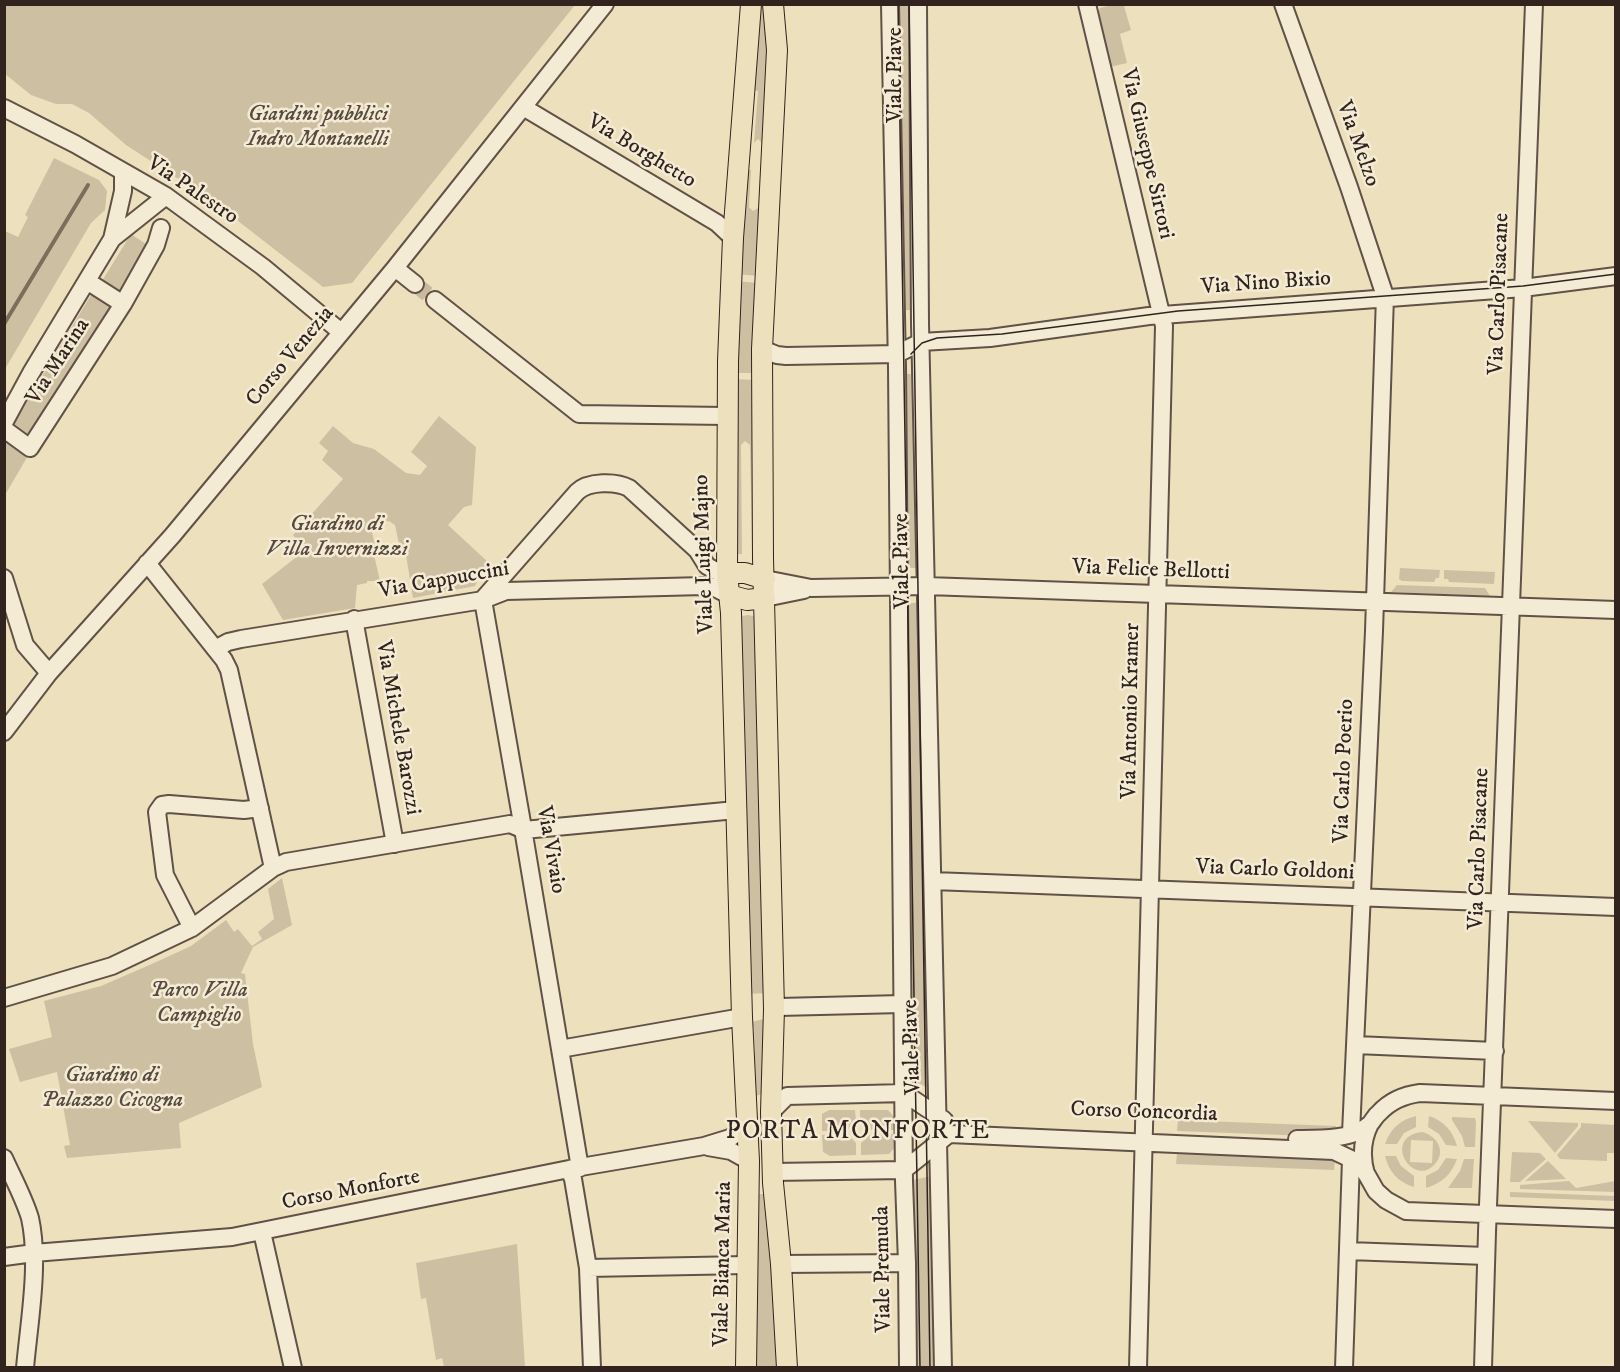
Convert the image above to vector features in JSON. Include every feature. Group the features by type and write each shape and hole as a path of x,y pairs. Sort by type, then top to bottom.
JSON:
{"main road":[{"name":"Viale Luigi Majno","path":"747,1125 727,573 726,416 733,238 752,4"},
{"path":"773,4 777,50 762,349 774,1009 771,1112 787,1368"},
{"path":"727,573 745,573 765,589"},
{"path":"729,595 747,600 765,589"},
{"path":"742,1017 774,1009"},
{"path":"747,1125 771,1112"},
{"name":"Viale Bianca Maria","path":"746,1368 749,1161 747,1125"},
{"path":"749,1161 773,1172"}],"street":[{"name":"Corso Venezia","path":"4,732 49,673 147,563 394,268 605,4"},
{"name":"Viale Piave","path":"890,4 903,586 904,1170"},
{"name":"Viale Piave","path":"918,4 921,342 943,1368"},
{"name":"Via Giuseppe Sirtori","path":"1088,4 1161,315"},
{"name":"Via Melzo","path":"1282,4 1348,187 1385,299"},
{"name":"Via Carlo Pisacane","path":"1494,1096 1534,4"},
{"name":"Via Borghetto","path":"523,107 717,223 733,238"},
{"name":"Via Palestro","path":"4,108 166,196 263,267 341,332"},
{"name":"Via Marina","path":"4,423 31,373 112,239 123,191 123,172"},
{"name":"Via Marina","path":"112,239 166,196"},
{"name":"Via Marina","path":"4,429 30,448 123,304 156,245 161,228"},
{"path":"394,268 416,284"},
{"name":"Via Nino Bixio","path":"921,342 990,338 1161,315 1523,288 1616,276"},
{"path":"87,281 123,304"},
{"name":"Via Carlo Poerio","path":"1352,1133 1377,558 1385,299"},
{"path":"435,300 579,414 726,416"},
{"name":"Via Antonio Kramer","path":"1138,1368 1164,326 1161,315"},
{"path":"762,349 786,356 897,354 921,342"},
{"path":"483,600 582,486 621,485 629,488 700,554 707,566 718,572 727,573"},
{"path":"685,586 699,567 700,554"},
{"path":"147,563 230,670 273,868"},
{"path":"4,578 8,606 25,645 49,673"},
{"name":"Via Cappuccini","path":"215,649 228,642 241,639 483,600 506,591 685,586 713,587 729,595"},
{"name":"Via Felice Bellotti","path":"765,589 927,586 1616,610"},
{"name":"Via Vivaio","path":"483,600 570,1109 575,1169 573,1179 588,1268 592,1368"},
{"name":"Via Michele Barozzi","path":"354,619 395,844"},
{"path":"192,928 165,875 158,812 162,805 244,810 260,808"},
{"path":"4,998 112,966 192,928 273,868 286,862 510,824 524,830 736,810"},
{"name":"Via Carlo Goldoni","path":"933,881 1616,907"},
{"path":"774,1009 779,1007 902,1004"},
{"path":"560,1049 742,1017"},
{"path":"1356,1045 1495,1051"},
{"path":"1354,1090 1361,1100 1381,1110"},
{"path":"771,1112 787,1096 904,1093"},
{"name":"Corso Concordia","path":"904,1093 938,1117 961,1129 1334,1151 1351,1159"},
{"path":"1366,1174 1363,1150 1370,1124 1381,1110 1394,1101 1412,1095 1616,1101"},
{"path":"1484,1368 1486,1256 1494,1096"},
{"name":"Corso Concordia","path":"939,1142 949,1134 1144,1140 1323,1139 1352,1133 1370,1124"},
{"name":"Corso Monforte","path":"4,1257 232,1237 262,1232 575,1169 704,1146 730,1138 747,1125"},
{"path":"773,1172 904,1170 939,1142"},
{"name":"Corso Monforte","path":"704,1146 731,1151 749,1161"},
{"path":"4,1158 27,1211 34,1253 25,1368"},
{"path":"1351,1159 1363,1168 1376,1191 1386,1200 1406,1211 1616,1219"},
{"path":"1344,1368 1351,1159"},
{"name":"Viale Premuda","path":"904,1170 908,1368"},
{"path":"1349,1202 1376,1191"},
{"path":"262,1232 293,1368"},
{"path":"1348,1251 1486,1256"},
{"path":"781,1264 907,1263"},
{"path":"588,1268 746,1265"}],"green space":[{"name":"Giardini pubblici Indro Montanelli","path":"4,5 575,5 352,283 323,287 211,200 126,145 89,113 72,104 56,104 31,95 5,74"},
{"path":"759,5 767,5 769,16 762,143 758,139 754,143 758,91 752,90"},
{"path":"895,5 912,5 916,310 898,310"},
{"path":"1130,5 1124,6 1131,30 1120,34 1127,63 1110,67 1097,14 1100,8"},
{"path":"54,158 99,180 107,191 105,210 91,223 5,369 5,231 18,237 28,217 25,215"},
{"path":"747,170 751,170 749,207 753,211 758,208 761,171 766,171 759,276 736,274"},
{"path":"131,234 149,246 120,292 102,281"},
{"path":"735,281 759,283 756,373 734,373"},
{"path":"91,295 110,307 29,437 13,425"},
{"path":"899,374 917,374 920,568 902,568"},
{"path":"734,379 756,380 758,553 752,553 750,445 745,441 741,445 742,554 734,554"},
{"name":"Giardino di Villa Invernizzi","path":"439,416 476,447 472,505 464,507 448,525 488,562 475,586 413,598 405,549 400,549 395,525 389,521 370,524 375,545 372,546 380,581 367,581 367,583 357,585 355,608 283,620 262,584 304,551 293,535 343,479 322,460 328,451 319,443 333,426 353,443 374,449 406,473 420,475 427,466 411,452"},
{"path":"4,439 29,454 5,495"},
{"path":"1400,568 1440,570 1439,578 1436,578 1434,582 1402,581 1399,579"},
{"path":"1444,570 1495,572 1494,584 1449,582 1448,579 1444,579"},
{"path":"1397,585 1485,588 1490,596 1391,592"},
{"path":"904,603 922,603 930,1089 909,1078"},
{"path":"748,615 758,617 767,993 746,994 737,617"},
{"path":"282,878 292,925 253,947 241,973 245,974 253,1044 262,1087 179,1123 181,1148 67,1158 64,1146 70,1145 57,1072 20,1082 9,1049 52,1037 44,1001 101,986 154,963 191,946 226,920 234,932 238,929 252,946 262,939 258,932 274,919 268,889"},
{"path":"767,1018 762,1094 756,1096 752,1022"},
{"path":"829,1110 855,1110 856,1122 848,1130 822,1131 822,1114"},
{"path":"860,1110 888,1110 894,1117 895,1130 868,1130 860,1122"},
{"path":"1416,1116 1416,1127 1404,1133 1397,1144 1385,1144 1390,1133 1397,1126"},
{"path":"1429,1116 1447,1127 1457,1146 1446,1145 1439,1134 1428,1127"},
{"path":"1452,1117 1475,1118 1475,1147 1465,1147"},
{"path":"1178,1120 1336,1126 1335,1137 1177,1131"},
{"path":"1528,1121 1578,1123 1578,1126 1555,1153"},
{"path":"1581,1123 1615,1125 1615,1153 1607,1153 1607,1161 1560,1159 1557,1155 1581,1127"},
{"path":"1422,1132 1432,1136 1438,1144 1440,1154 1438,1159 1426,1170 1418,1170 1410,1166 1405,1159 1402,1151 1404,1143 1410,1136","holes":["1411,1140 1433,1141 1432,1163 1410,1162"]},
{"path":"895,1134 895,1147 889,1154 861,1155 861,1143 868,1135"},
{"path":"822,1135 848,1135 856,1143 856,1155 830,1156 823,1152"},
{"path":"1512,1152 1540,1153 1546,1159 1520,1182 1510,1182"},
{"path":"1177,1153 1335,1159 1334,1170 1176,1164"},
{"path":"1385,1156 1396,1156 1401,1166 1414,1176 1414,1187 1395,1176"},
{"path":"1446,1158 1457,1159 1452,1170 1437,1184 1426,1188 1426,1176 1438,1170"},
{"path":"1464,1159 1474,1159 1472,1188 1448,1188 1460,1171"},
{"path":"1548,1161 1566,1179 1525,1181"},
{"path":"932,1176 936,1367 914,1367 912,1180"},
{"path":"1569,1181 1576,1188 1615,1181 1615,1192 1520,1189 1520,1185"},
{"path":"1510,1192 1615,1196 1615,1201 1510,1197"},
{"path":"758,1194 765,1194 773,1263 778,1367 753,1368"},
{"path":"517,1244 525,1367 444,1367 442,1358 436,1360 426,1298 421,1299 416,1263"}],"waterway":[{"path":"4,324 88,185"}],"tunnel":[{"path":"415,284 435,300"}],"tram line":[{"path":"898,4 920,1368"},
{"path":"909,4 930,1368"},
{"path":"911,354 922,343 937,338 1002,334 1178,311 1523,286 1616,274"}],"district":[{"name":"PORTA MONFORTE","path":"858,1133"}],"park label":[{"name":"Parco Villa Campiglio","path":"199,1004"},
{"name":"Giardino di Palazzo Cicogna","path":"112,1088"}]}
